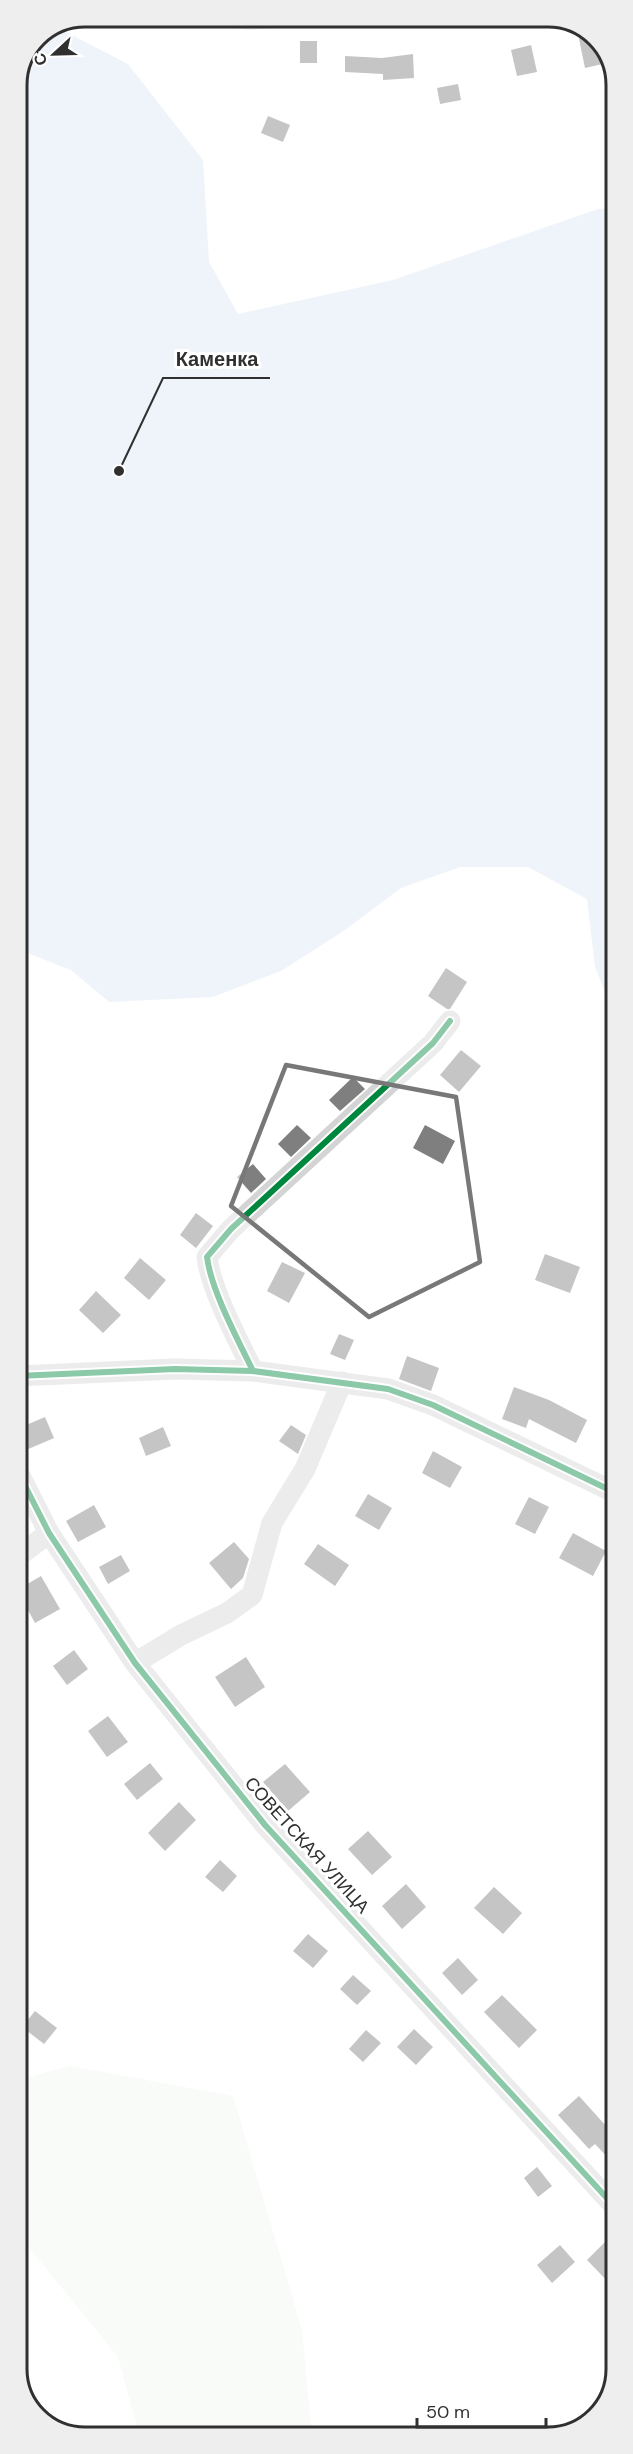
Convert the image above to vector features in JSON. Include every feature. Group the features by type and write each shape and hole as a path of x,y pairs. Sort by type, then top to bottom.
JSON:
{"street":[{"path":"253,1371 226,1313 208,1267 207,1257 231,1229 433,1043 450,1021"},
{"path":"27,1376 175,1369 253,1371 388,1389 433,1405 606,1488"},
{"path":"135,1664 181,1635 227,1613 252,1594 272,1523 304,1469 342,1382"},
{"name":"СОВЕТСКАЯ УЛИЦА","path":"27,1490 49,1533 135,1664 265,1825 606,2197"},
{"path":"27,1550 49,1533"}],"highlighted area":[{"path":"286,1065 456,1097 480,1262 369,1317 231,1206"}],"shaded area":[{"path":"64,31 128,64 203,160 209,262 238,314 393,280 598,209 606,209 606,994 595,967 587,899 528,867 460,867 401,888 345,930 281,971 213,997 109,1002 71,970 27,953 27,85 31,63 37,53 44,44"},
{"path":"70,2066 233,2096 302,2330 311,2427 137,2427 118,2357 27,2245 27,2078"}],"building":[{"path":"578,36 592,47 602,64 585,68"},
{"path":"300,41 317,41 317,63 300,63"},
{"path":"531,45 537,72 517,76 511,50"},
{"path":"413,54 414,78 383,80 383,74 345,72 345,56 382,58"},
{"path":"458,84 461,100 440,104 437,88"},
{"path":"268,116 290,125 283,142 261,133"},
{"path":"446,968 467,982 450,1009 428,996"},
{"path":"461,1050 481,1066 459,1092 440,1075"},
{"path":"353,1077 365,1089 340,1111 329,1100"},
{"path":"297,1125 311,1138 291,1157 278,1144"},
{"path":"425,1125 455,1141 443,1164 413,1148"},
{"path":"253,1164 266,1179 251,1193 237,1177"},
{"path":"196,1213 213,1226 196,1248 180,1235"},
{"path":"545,1254 580,1267 570,1293 535,1280"},
{"path":"140,1258 166,1280 149,1300 124,1278"},
{"path":"282,1262 305,1273 289,1303 267,1291"},
{"path":"96,1291 121,1315 103,1333 79,1310"},
{"path":"339,1334 354,1340 345,1360 330,1354"},
{"path":"407,1356 439,1368 431,1391 399,1379"},
{"path":"514,1387 549,1400 587,1420 576,1443 529,1419 526,1428 502,1419"},
{"path":"45,1417 54,1438 27,1450 27,1425"},
{"path":"291,1425 306,1435 298,1454 279,1441"},
{"path":"163,1427 171,1446 146,1456 139,1438"},
{"path":"433,1451 462,1467 450,1488 422,1473"},
{"path":"368,1494 392,1508 379,1530 355,1516"},
{"path":"529,1497 549,1507 535,1534 515,1524"},
{"path":"94,1505 106,1527 78,1542 66,1521"},
{"path":"573,1533 606,1551 593,1576 559,1558"},
{"path":"234,1542 249,1559 243,1578 231,1589 209,1563"},
{"path":"318,1544 349,1565 335,1586 304,1564"},
{"path":"121,1555 130,1571 108,1584 99,1567"},
{"path":"41,1576 60,1609 35,1623 27,1608 27,1584"},
{"path":"74,1650 88,1669 67,1685 53,1666"},
{"path":"246,1657 265,1687 235,1707 215,1677"},
{"path":"108,1716 128,1742 107,1757 88,1731"},
{"path":"150,1763 163,1779 137,1800 124,1784"},
{"path":"285,1764 310,1792 288,1811 263,1782"},
{"path":"179,1802 196,1820 165,1851 148,1833"},
{"path":"368,1831 392,1857 372,1875 348,1849"},
{"path":"220,1860 237,1876 223,1892 205,1877"},
{"path":"406,1884 426,1907 402,1929 382,1906"},
{"path":"494,1887 522,1913 503,1934 474,1908"},
{"path":"308,1934 328,1951 313,1968 293,1951"},
{"path":"458,1958 478,1980 462,1995 442,1973"},
{"path":"353,1975 371,1991 357,2005 340,1989"},
{"path":"502,1995 537,2030 519,2048 484,2012"},
{"path":"35,2011 57,2028 44,2044 27,2031 27,2021"},
{"path":"414,2029 433,2047 416,2065 397,2047"},
{"path":"366,2030 381,2043 363,2062 349,2049"},
{"path":"579,2096 606,2126 606,2156 595,2144 589,2149 558,2115"},
{"path":"537,2167 552,2186 538,2197 524,2178"},
{"path":"606,2241 606,2280 587,2260"},
{"path":"560,2245 575,2262 552,2283 537,2265"}],"cycle path":[{"path":"253,1371 219,1299 207,1257 231,1229 433,1043 450,1021"},
{"path":"27,1376 175,1369 253,1371 388,1389 433,1405 606,1488"},
{"path":"27,1490 49,1533 135,1663 265,1825 606,2197"}],"place":[{"name":"Каменка","path":"119,471"}]}
